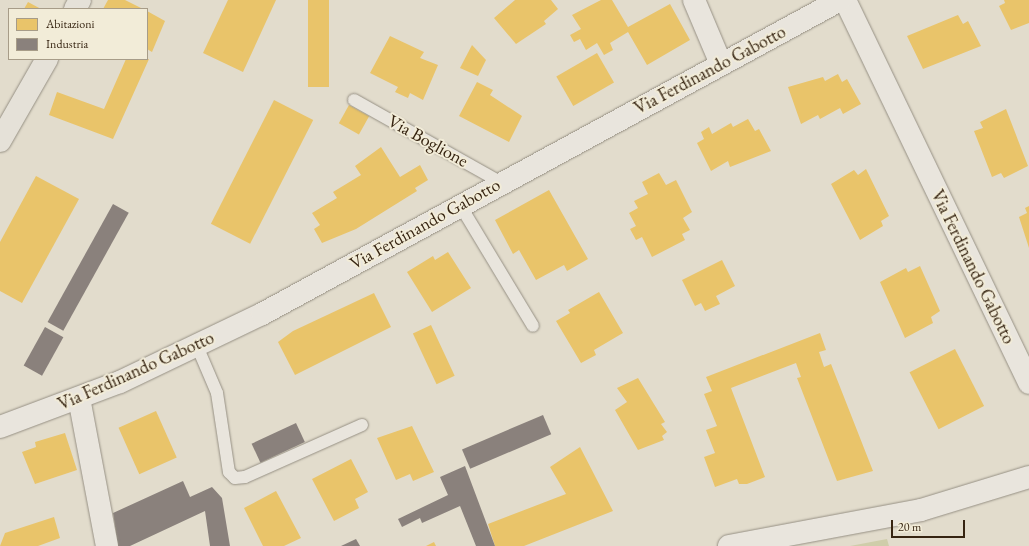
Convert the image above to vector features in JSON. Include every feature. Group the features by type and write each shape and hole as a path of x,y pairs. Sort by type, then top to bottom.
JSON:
{"main road":[{"path":"0,141 46,60"}],"street":[{"path":"694,0 721,64"},
{"name":"Via Ferdinando Gabotto","path":"0,427 79,398 197,346 840,0"},
{"name":"Via Ferdinando Gabotto","path":"845,0 1029,383"},
{"path":"79,398 107,546"},
{"path":"729,546 921,510 1029,477"}],"lane":[{"name":"Via Boglione","path":"354,100 502,182"},
{"path":"460,205 533,326"},
{"path":"197,346 217,393 229,472 235,478 245,477 362,425"}],"shaded area":[{"path":"887,539 889,546 850,546"}],"building: Abitazioni":[{"path":"108,0 125,0 141,8 104,8"},
{"path":"228,0 276,0 243,72 203,53"},
{"path":"308,0 329,0 329,87 308,87"},
{"path":"515,0 551,0 558,9 544,21 546,24 516,44 494,18"},
{"path":"601,0 612,0 628,27 670,4 690,40 647,65 628,32 610,43 613,50 604,55 597,43 586,50 580,39 574,42 570,35 581,29 572,15"},
{"path":"1004,0 1029,0 1029,23 1011,30 999,6 1005,3"},
{"path":"28,2 39,8 25,8"},
{"path":"148,12 165,21 152,52 148,50"},
{"path":"958,15 963,24 968,21 981,46 923,69 907,36"},
{"path":"390,36 424,52 420,58 438,65 423,100 410,93 408,98 395,92 398,87 370,73"},
{"path":"472,45 486,60 478,76 460,68"},
{"path":"597,53 614,82 573,106 556,76"},
{"path":"149,59 113,139 49,115 57,92 104,109 126,60"},
{"path":"838,74 842,82 847,79 861,104 843,114 840,108 820,119 818,115 801,124 788,87 823,77 825,81"},
{"path":"477,82 493,90 490,95 522,116 509,142 459,116"},
{"path":"274,100 313,120 250,244 211,224"},
{"path":"349,105 369,116 359,135 339,123"},
{"path":"1006,109 1028,166 1004,178 1001,173 992,177 974,131 983,128 980,122"},
{"path":"748,119 755,131 759,129 771,151 730,167 728,161 711,171 697,143 704,139 701,132 709,127 712,134 731,123 733,127"},
{"path":"381,147 400,177 420,165 428,180 415,188 417,191 356,229 322,243 314,229 320,225 312,213 337,198 333,192 361,175 355,166"},
{"path":"866,169 889,216 881,221 883,226 860,240 831,184 854,170 858,175"},
{"path":"659,173 666,185 676,180 692,212 683,218 690,230 682,234 685,240 652,257 642,237 636,240 630,229 636,226 629,213 638,208 634,201 648,194 642,182"},
{"path":"36,176 79,199 22,303 0,291 0,242"},
{"path":"549,190 588,259 567,271 564,265 536,280 519,250 513,254 495,220"},
{"path":"1029,206 1029,248 1019,217 1027,213 1025,208"},
{"path":"448,252 471,288 432,312 407,272 433,256 435,260"},
{"path":"722,260 735,286 716,296 720,304 705,311 701,303 695,306 682,280"},
{"path":"920,266 940,311 931,317 933,323 905,338 880,282 906,268 908,272"},
{"path":"599,292 623,333 594,350 596,355 581,363 556,321 570,313 568,310"},
{"path":"374,293 391,327 295,375 278,342 293,331"},
{"path":"431,325 455,376 437,384 413,333"},
{"path":"820,333 826,350 819,352 824,367 831,364 873,471 837,481 797,378 801,377 796,363 731,388 765,477 747,484 739,484 737,479 715,487 704,457 715,453 706,430 717,426 704,394 712,391 706,377"},
{"path":"955,349 984,406 939,429 910,372"},
{"path":"638,378 665,422 661,424 667,432 662,436 664,440 638,450 615,410 627,402 617,388"},
{"path":"156,411 177,458 139,474 119,428"},
{"path":"412,426 434,472 413,481 410,474 396,480 377,438"},
{"path":"65,433 77,470 35,484 22,452 36,447 35,442"},
{"path":"580,447 613,511 524,546 495,546 488,524 566,494 550,467"},
{"path":"351,459 368,492 355,499 359,508 334,521 312,479"},
{"path":"276,491 301,538 284,546 263,546 244,508"},
{"path":"54,517 60,538 38,546 0,546 5,533"},
{"path":"434,542 436,546 426,546"}],"building: Industria":[{"path":"113,204 129,213 63,331 48,322"},
{"path":"45,327 63,337 42,376 24,365"},
{"path":"543,415 551,434 470,469 462,449"},
{"path":"296,423 305,442 260,463 252,444"},
{"path":"465,466 495,546 476,546 460,506 422,523 420,518 402,527 398,519 448,495 440,477"},
{"path":"183,481 190,497 212,487 222,498 230,546 210,546 205,511 130,546 118,546 113,513"},
{"path":"356,539 360,546 341,546"}]}
